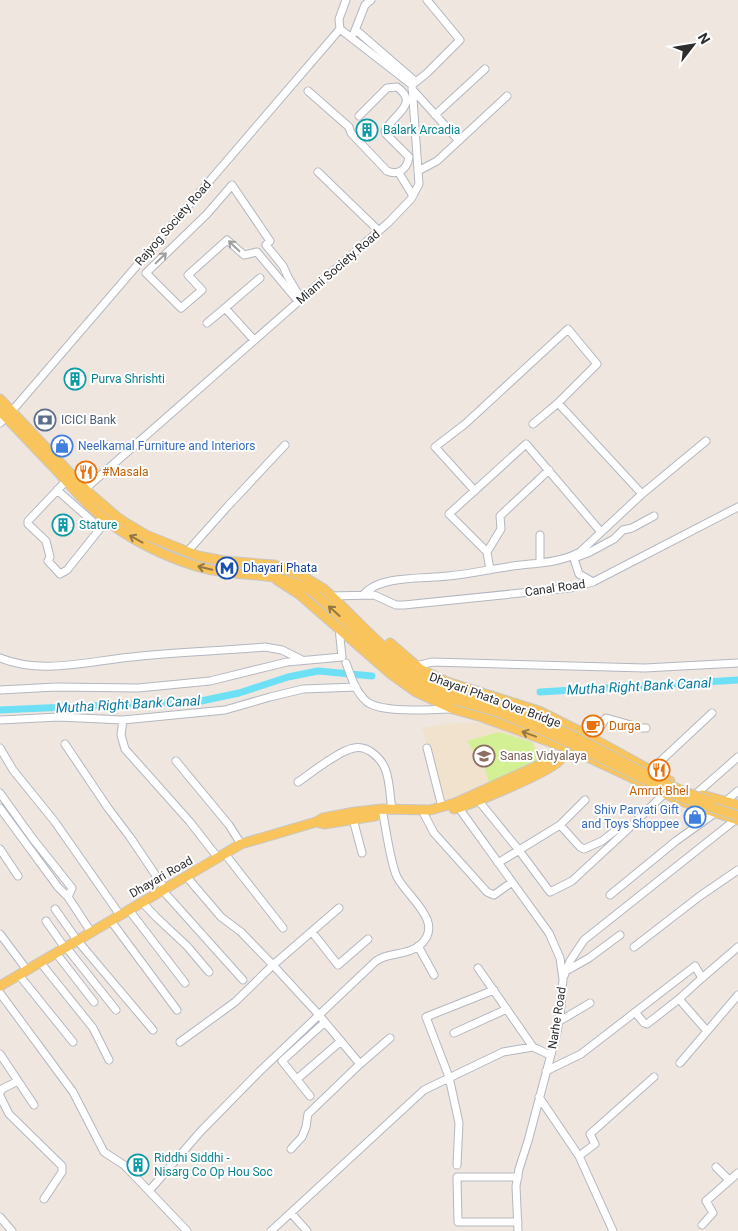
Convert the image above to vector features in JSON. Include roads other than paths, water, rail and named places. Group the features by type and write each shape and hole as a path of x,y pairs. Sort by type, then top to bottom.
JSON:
{"main road":[{"path":"0,399 4,416 82,498 107,520 142,542 195,566 223,572 265,575 282,582 299,594 391,674 416,692 456,701 482,718 575,751 665,794 715,813 737,817"},
{"path":"4,416 110,511 146,535 188,552 224,561 274,566 308,578 342,606 356,611 416,666 447,682 539,711 672,782 697,793 738,805"},
{"name":"Dhayari Phata Over Bridge","path":"265,575 298,583 313,592 401,672 431,692 456,701 500,706 554,728 737,817"},
{"name":"Dhayari Phata Over Bridge","path":"342,606 417,676 442,690 456,701"},
{"name":"Dhayari Road","path":"316,822 324,824 353,820 392,810 430,810 457,805 555,758 575,751 591,738"},
{"name":"Dhayari Road","path":"0,986 242,844 316,822 323,818 382,812 424,814 478,800 538,774 559,763 562,757"}],"street":[{"path":"346,0 339,19 340,28 350,37 386,60"},
{"path":"350,37 356,30 365,5 371,0"},
{"path":"413,85 460,40 427,0"},
{"name":"Rajyog Society Road","path":"4,416 340,28"},
{"path":"356,30 413,85 435,115 459,141"},
{"path":"435,115 485,69"},
{"path":"413,85 419,184 413,196"},
{"path":"308,91 349,127 352,133 387,171 393,174 399,173 409,160 409,157 385,131 405,107 405,95 397,87 387,88 359,116"},
{"path":"418,171 437,161 507,96"},
{"path":"318,172 379,231"},
{"path":"399,173 413,196"},
{"path":"232,185 270,241 266,245 284,267 300,300 257,252 244,255 228,240 188,274 202,290 181,308 146,273 207,214 232,185"},
{"name":"Miami Society Road","path":"85,489 379,231 413,196"},
{"path":"276,275 284,267"},
{"path":"207,323 260,278"},
{"path":"225,308 254,340"},
{"path":"475,491 435,448 465,424 568,330 597,364 558,403 533,424"},
{"path":"558,403 642,494"},
{"path":"574,556 642,494 706,441"},
{"path":"490,570 487,552 449,514 526,444 601,532"},
{"path":"188,552 228,506 286,445"},
{"path":"487,552 501,529 500,516 549,470"},
{"path":"66,481 28,520 28,524 46,540 50,557 48,560 60,574 66,570 107,520"},
{"path":"57,490 100,528"},
{"name":"Canal Road","path":"331,596 374,595 396,605 404,605 570,588 593,582 738,507"},
{"path":"364,594 371,586 395,580 449,576 577,557 614,539 620,532 654,516"},
{"path":"540,535 540,563"},
{"path":"574,556 579,574 593,582"},
{"path":"339,628 344,660 356,687 367,701 386,709 456,701"},
{"path":"0,658 23,666 44,666 132,656 265,647 282,650 303,660"},
{"path":"0,690 56,687 138,688 210,681 288,662 344,660"},
{"path":"416,666 432,662 645,668 738,663"},
{"path":"0,720 59,717 123,720 226,710 270,696 303,689 356,687"},
{"path":"650,771 712,713"},
{"path":"591,738 606,718 646,728"},
{"path":"123,720 120,736 125,749 222,856 283,928"},
{"path":"66,744 86,777 165,889 165,893 243,980"},
{"path":"0,748 13,770 55,822 120,915"},
{"path":"298,782 342,753 353,748 359,748 372,753 383,764 387,774 392,810"},
{"path":"427,748 442,807"},
{"path":"697,793 738,757"},
{"path":"176,761 229,825 242,844"},
{"path":"478,800 550,892 572,881 665,794 672,782"},
{"path":"725,802 738,791"},
{"path":"0,793 72,888 68,897"},
{"path":"498,862 560,826 585,800"},
{"name":"Narhe Road","path":"457,805 549,933 560,958 563,979 558,1022 516,1186 518,1231"},
{"path":"0,808 58,887 68,897 91,932"},
{"path":"149,1191 201,1131 260,1071 380,958 409,951 418,946 428,934 425,915 397,878 382,812"},
{"path":"610,894 690,830 715,813"},
{"path":"424,814 434,833 487,892 494,895 512,882"},
{"path":"563,979 570,961 584,940 737,817"},
{"path":"353,820 362,853"},
{"path":"560,826 584,849 602,841 620,827 626,832"},
{"path":"0,849 18,876"},
{"path":"634,947 700,896 738,870"},
{"path":"186,876 220,917 241,932 273,965 319,1015 360,1064"},
{"path":"142,902 156,918 187,946 209,972"},
{"path":"180,1042 236,1002 273,965 339,908"},
{"path":"55,909 77,940 153,1030"},
{"path":"129,910 185,983"},
{"path":"46,920 116,1010"},
{"path":"111,921 177,1010"},
{"path":"312,932 338,966 368,939"},
{"path":"0,934 23,972 74,1042"},
{"path":"566,972 620,935"},
{"path":"418,946 434,975"},
{"path":"636,1012 644,1023 647,1024 680,999 738,947"},
{"path":"56,953 94,1002"},
{"path":"40,962 93,1028 109,1060"},
{"path":"546,1071 581,1054 695,966 702,978"},
{"path":"478,968 533,1047 550,1056"},
{"path":"457,1165 459,1123 449,1077 426,1018 494,990"},
{"path":"0,993 73,1092 104,1152 124,1165 187,1231"},
{"path":"680,1063 738,995"},
{"path":"680,999 707,1031"},
{"path":"558,1022 590,1003"},
{"path":"454,1033 507,1009"},
{"path":"310,1096 282,1061 325,1022"},
{"path":"291,1149 302,1137 308,1114 390,1038"},
{"path":"297,1079 341,1041"},
{"path":"271,1231 424,1090 504,1052 533,1047"},
{"path":"0,1054 34,1105"},
{"path":"579,1156 596,1144 590,1134 654,1077"},
{"path":"18,1081 2,1089 0,1094 9,1114 62,1166 62,1172 44,1199"},
{"path":"539,1097 579,1156 613,1231"},
{"path":"716,1167 729,1180"},
{"path":"702,1224 713,1213 706,1201 738,1173"},
{"path":"518,1177 457,1177 458,1222 518,1222"},
{"path":"291,1213 307,1231"},
{"path":"0,1217 12,1231"}],"waterway":[{"name":"Mutha Right Bank Canal","path":"0,710 201,701 239,693 288,677 318,671 372,676"},
{"name":"Mutha Right Bank Canal","path":"540,692 738,680"}],"place":[{"name":"Balark Arcadia","path":"367,130"},
{"name":"Purva Shrishti","path":"75,379"},
{"name":"ICICI Bank","path":"45,420"},
{"name":"Neelkamal Furniture and Interiors","path":"62,446"},
{"name":"#Masala","path":"86,472"},
{"name":"Stature","path":"63,525"},
{"name":"Dhayari Phata","path":"227,568"},
{"name":"Durga","path":"593,726"},
{"name":"Sanas Vidyalaya","path":"484,756"},
{"name":"Amrut Bhel","path":"659,770"},
{"name":"Shiv Parvati Gift and Toys Shoppee","path":"695,817"},
{"name":"Riddhi Siddhi - Nisarg Co Op Hou Soc","path":"138,1165"}]}
